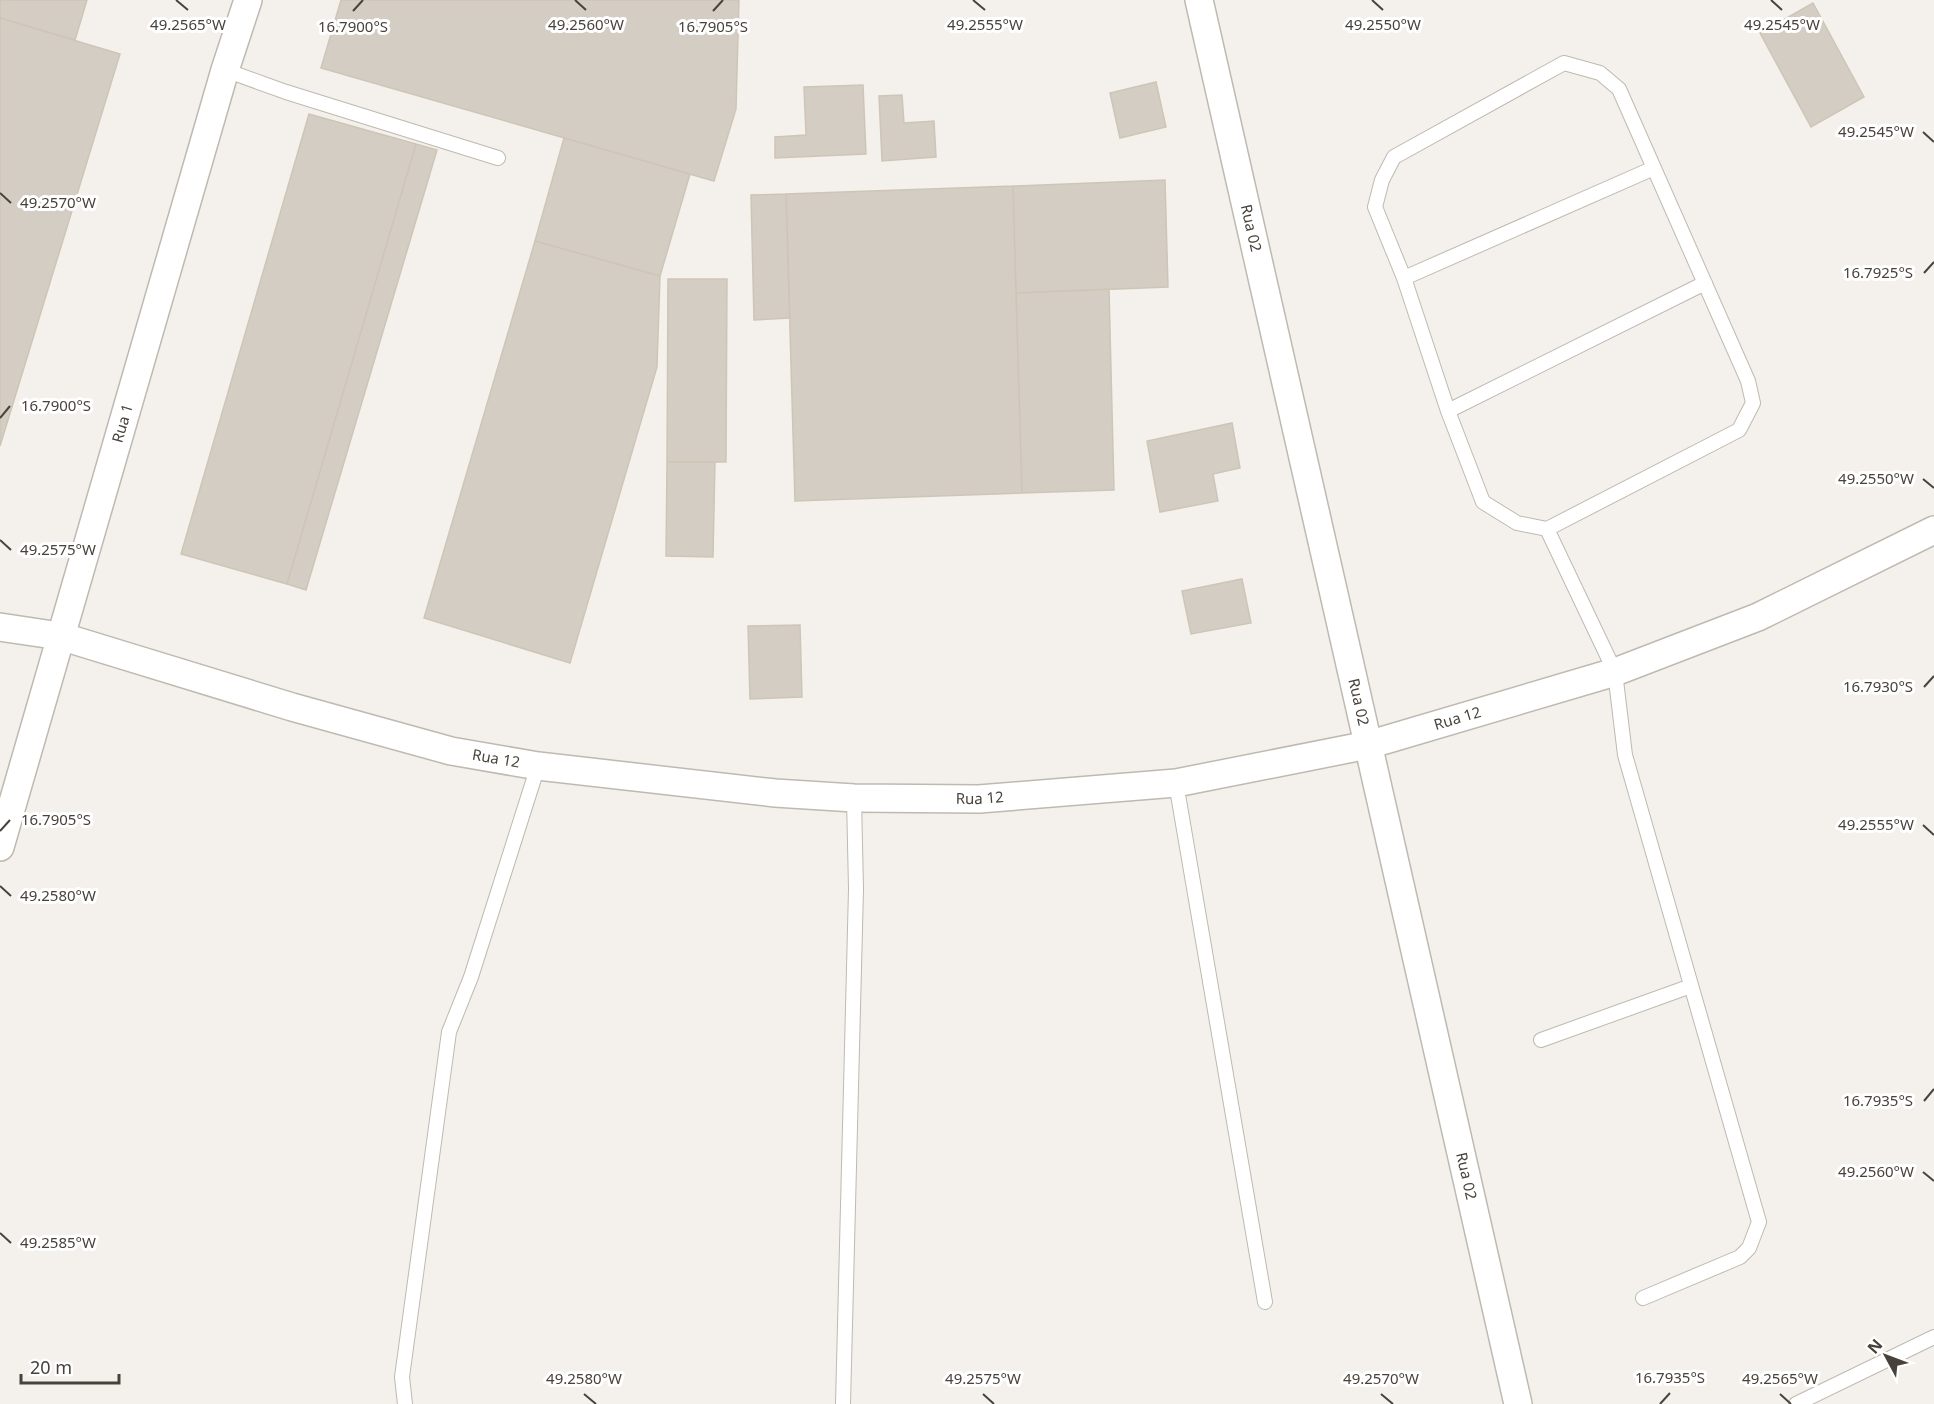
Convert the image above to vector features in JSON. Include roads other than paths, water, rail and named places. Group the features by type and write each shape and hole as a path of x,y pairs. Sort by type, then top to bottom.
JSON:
{"street":[{"name":"Rua 1","path":"0,847 225,70 248,0"},
{"name":"Rua 02","path":"1199,0 1518,1404"},
{"name":"Rua 12","path":"0,627 60,636 292,707 451,752 538,766 776,793 854,798 979,799 1176,783 1368,745 1615,672 1758,617 1934,530"}],"lane":[{"path":"1564,63 1600,73 1619,89 1748,381 1752,404 1739,430 1547,529 1517,524 1483,502 1448,411 1404,278 1375,207 1382,180 1394,157 1564,63"},
{"path":"225,70 286,92 498,158"},
{"path":"1404,278 1654,168"},
{"path":"1448,411 1705,283"},
{"path":"1547,529 1615,672 1625,755 1759,1222 1749,1248 1740,1257 1643,1298"},
{"path":"405,1404 402,1377 449,1032 471,977 538,766"},
{"path":"1176,783 1265,1302"},
{"path":"843,1404 856,889 854,798"},
{"path":"1541,1040 1691,986"},
{"path":"1796,1404 1934,1337"}]}
